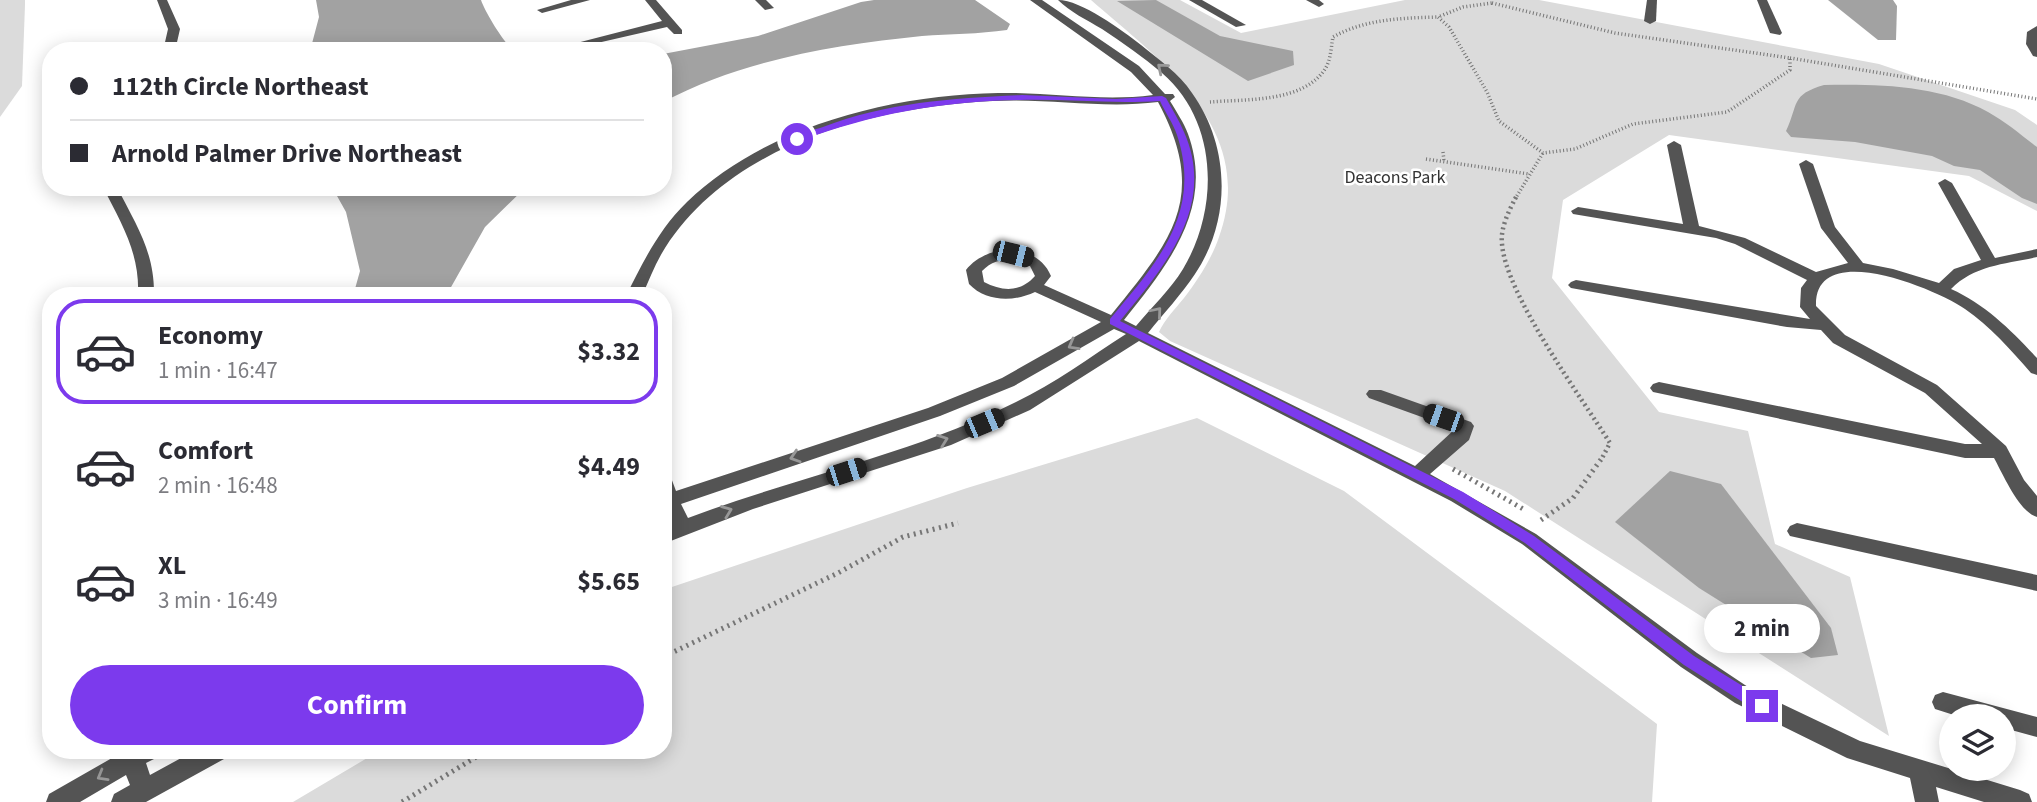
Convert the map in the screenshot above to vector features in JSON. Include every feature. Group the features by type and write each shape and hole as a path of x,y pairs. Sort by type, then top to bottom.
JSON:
{"street":[{"path":"162,0 174,29 171,42"},
{"path":"542,10 586,0"},
{"path":"650,0 678,32"},
{"path":"672,500 946,407 1007,382 1114,322 1160,265 1178,233 1189,195 1188,161 1181,133 1162,98 1135,69 1035,0"},
{"path":"672,533 746,504 945,440 1024,406 1138,334 1189,272 1207,236 1216,196 1215,160 1207,131 1190,98 1169,73 1128,41 1063,0"},
{"path":"1194,0 1240,25"},
{"path":"1650,21 1652,0"},
{"path":"1762,0 1776,33"},
{"path":"588,42 668,23"},
{"path":"2037,29 2032,44 2037,54"},
{"path":"638,287 661,238 681,215 727,176 812,133 880,112 965,99 1022,97 1116,102 1190,98"},
{"path":"1674,145 1692,230"},
{"path":"1806,164 1828,228 1860,269"},
{"path":"1945,183 1990,263"},
{"path":"115,196 142,248 147,271 146,287"},
{"path":"1578,211 1718,234 1740,241 1816,278"},
{"path":"1942,289 1959,272 2037,253"},
{"path":"2034,361 1972,306 1915,278 1860,269 1827,272 1816,278 1808,289 1808,307 1839,339 1931,389 2000,451 2017,484 2037,510"},
{"path":"1576,285 1787,322 1824,325"},
{"path":"1036,287 1114,322 1458,496 1529,539 1689,660 1743,696 1855,750 2021,802"},
{"path":"1659,388 1965,451 2000,451"},
{"path":"1375,394 1465,426 1463,435 1416,475"},
{"path":"672,511 684,528"},
{"path":"1797,531 2037,583"},
{"path":"1943,702 1951,704"},
{"path":"2016,721 2037,727"},
{"path":"58,802 126,759"},
{"path":"134,796 136,759"},
{"path":"134,796 201,759"},
{"path":"1920,770 1927,802"}],"path":[{"path":"1190,98 1277,95 1293,91 1314,80 1325,69 1333,37 1343,30 1403,18 1438,16 1463,7 1492,3 1615,33 1790,58 2037,99"},
{"path":"1438,16 1449,27 1487,92 1499,121 1543,153 1575,149 1633,124 1727,111 1790,70 1790,58"},
{"path":"1443,152 1444,161"},
{"path":"1542,521 1578,495 1598,467 1610,443 1514,285 1500,242 1515,195 1543,153"},
{"path":"1426,159 1530,174"},
{"path":"672,653 838,573 903,537 958,523"},
{"path":"402,802 473,759"}],"green space":[{"path":"0,0 25,0 25,5 22,86 0,117"},
{"name":"Deacons Park","path":"1091,0 1180,0 1241,33 1405,0 1539,0 1879,64 2015,110 2037,125 2037,211 1969,176 1669,135 1563,200 1552,278 1659,412 1748,431 1775,544 1850,577 1889,736 1505,491 1170,341 1159,332 1209,261 1216,245 1228,198 1225,163 1214,131 1196,101 1146,48"},
{"path":"1197,418 1344,491 1657,724 1652,802 293,802 366,759 672,759 672,587 967,488"}],"shaded area":[{"path":"316,0 481,0 506,42 312,42 319,17"},
{"path":"975,0 1010,24 1007,30 889,40 789,57 724,75 672,98 672,52 758,36 861,2"},
{"path":"1156,0 1220,36 1293,51 1294,65 1248,81 1117,1"},
{"path":"1828,0 1893,0 1897,6 1896,40 1878,40"},
{"path":"1824,85 1887,86 1929,91 1950,96 1988,112 2037,147 2037,204 2022,198 1980,170 1954,166 1932,156 1855,142 1791,137 1786,131 1800,97"},
{"path":"337,196 517,196 485,227 451,287 356,287 360,271 346,212"},
{"path":"1670,471 1721,484 1831,628 1838,655 1811,658 1699,588 1615,522"}],"route":[{"path":"797,139 841,122 880,112 951,101 994,97 1093,102 1162,98 1181,133 1188,161 1189,195 1185,215 1160,265 1114,322 1458,496 1529,539 1689,660 1762,706"}]}
